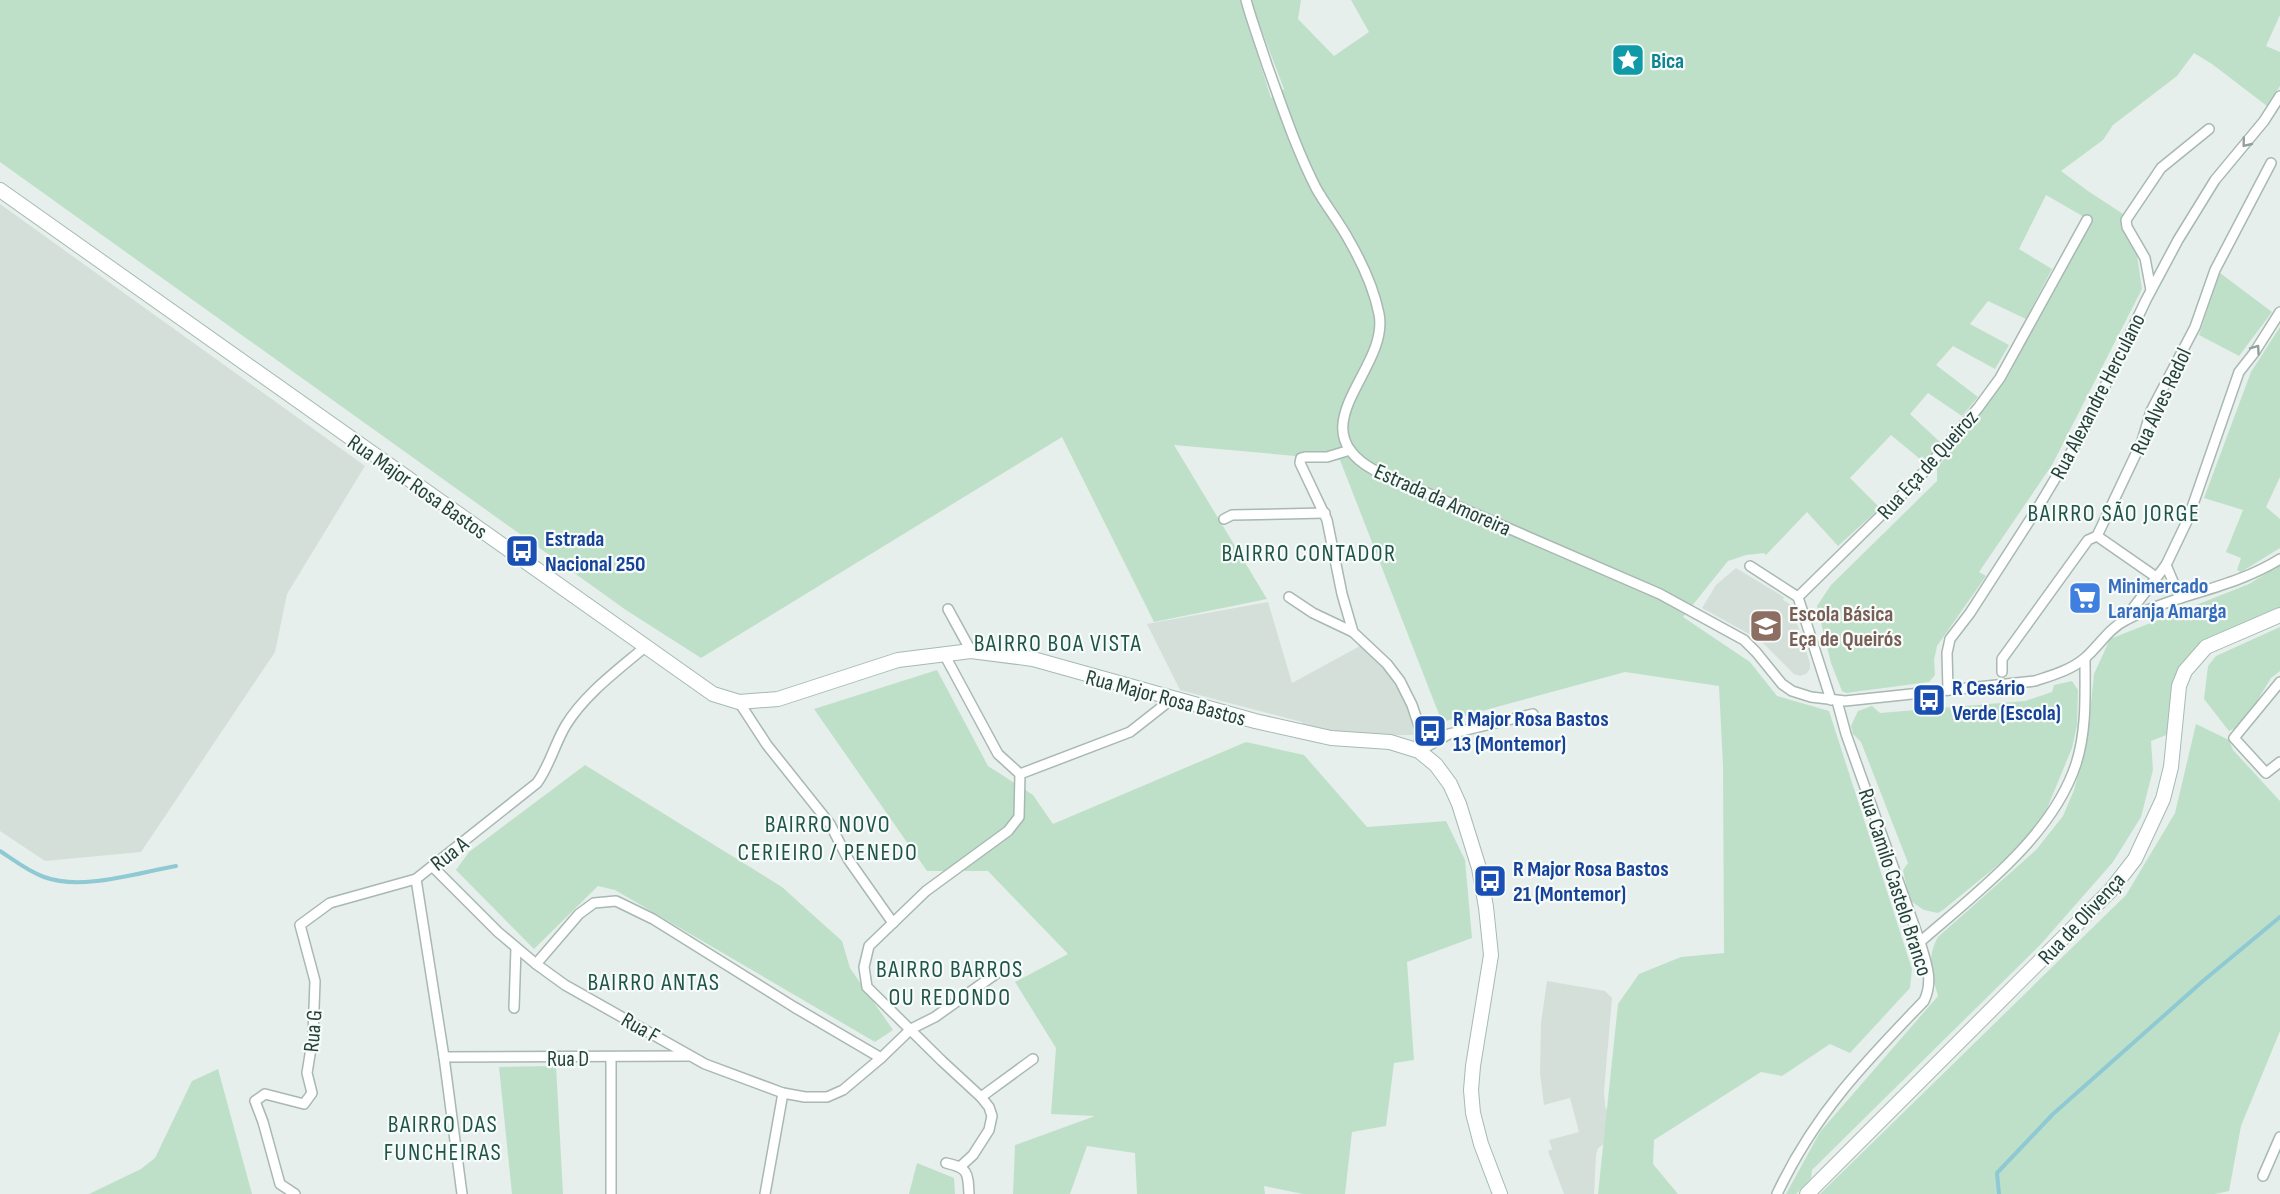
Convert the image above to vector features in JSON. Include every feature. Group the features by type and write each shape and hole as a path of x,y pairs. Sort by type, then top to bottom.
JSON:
{"main road":[{"name":"Rua Major Rosa Bastos","path":"0,190 713,694 739,702 778,699 898,660 971,651 1033,659 1172,699 1331,738 1390,742 1419,751 1436,765 1450,784 1459,804 1479,868 1491,955 1473,1066 1473,1113 1481,1144 1500,1194"},
{"name":"Rua de Olivença","path":"1807,1194 2111,890 2135,859 2163,800 2171,767 2180,686 2186,671 2206,647 2280,615"}],"street":[{"name":"Estrada da Amoreira","path":"1246,0 1283,111 1317,188 1351,242 1377,308 1380,330 1378,343 1344,411 1343,431 1350,450 1364,463 1378,472 1660,594 1747,643 1778,680 1787,687 1811,697 1834,701 2035,681 2060,673 2085,658 2123,621"},
{"name":"Rua Alexandre Herculano","path":"1948,690 1947,653 1950,639 1970,613 2031,519 2083,432 2151,290 2178,240 2215,180 2264,121 2280,96"},
{"path":"2151,290 2145,258 2127,227 2126,220 2161,168 2209,129"},
{"name":"Rua Alves Redol","path":"2002,672 2002,659 2088,540 2097,536 2142,441 2151,411 2195,327 2218,264 2271,163"},
{"name":"Rua Eça de Queiroz","path":"1798,597 1916,482 1978,408 2000,378 2087,220"},
{"path":"2123,621 2166,565 2188,519 2239,372 2280,312"},
{"path":"1350,450 1327,457 1305,457 1300,461 1325,513 1342,594 1353,632"},
{"path":"1224,519 1232,515 1325,513"},
{"path":"2097,536 2156,576"},
{"path":"2123,621 2180,598 2259,573 2280,559"},
{"path":"2166,565 2180,598"},
{"path":"1750,566 1798,597 1834,701"},
{"path":"1289,597 1313,613 1353,632 1387,664 1400,681 1412,705 1420,729 1419,751"},
{"path":"948,609 971,651"},
{"name":"Rua A","path":"462,1194 444,1057 416,879 537,783 566,725 583,703 645,647"},
{"path":"944,654 998,754 1020,774 1019,817 1008,831 926,891 869,946 864,967 867,987 981,1097 992,1116 989,1130 973,1155 961,1166"},
{"path":"1920,942 2030,841 2052,811 2076,763 2085,710 2085,658"},
{"path":"2280,682 2234,738 2266,772 2280,762"},
{"path":"1020,774 1130,732 1172,699"},
{"name":"Rua Camilo Castelo Branco","path":"1777,1194 1791,1164 1822,1114 1864,1063 1924,1001 1929,990 1930,976 1920,942 1834,701"},
{"path":"739,702 766,745 830,824 848,859 893,923"},
{"path":"1419,751 1449,734 1533,714"},
{"name":"Rua F","path":"433,867 516,948 565,985 705,1064 783,1093 805,1097 827,1097 843,1090 911,1029 935,1017 998,973"},
{"name":"Rua G","path":"295,1194 280,1184 255,1101 265,1094 304,1104 312,1093 307,1073 314,1036 315,981 300,925 330,903 416,879"},
{"path":"536,964 594,903 616,901 652,919 880,1058"},
{"path":"514,1008 516,948"},
{"name":"Rua D","path":"444,1057 691,1056"},
{"path":"611,1058 611,1194"},
{"path":"981,1097 1033,1059"},
{"path":"765,1194 783,1093"},
{"path":"2263,1176 2280,1137"},
{"path":"946,1162 961,1166 967,1173 969,1194"}],"shaded area":[{"path":"0,204 365,466 287,594 275,652 141,852 45,861 0,831"},
{"name":"Escola Básica Eça de Queirós","path":"1736,568 1784,597 1783,600 1791,605 1810,663 1810,669 1806,674 1800,676 1794,674 1760,640 1702,608 1716,585"},
{"path":"1268,602 1292,683 1360,646 1385,667 1396,680 1416,732 1414,735 1378,735 1304,728 1302,722 1180,690 1147,624"},
{"path":"1547,981 1605,991 1612,998 1604,1091 1605,1106 1613,1122 1615,1136 1598,1148 1594,1194 1564,1194 1548,1151 1552,1149 1549,1140 1579,1132 1570,1098 1544,1105 1540,1073 1541,1023"}],"green space":[{"path":"0,0 1240,0 1271,98 1284,89 1252,0 1301,0 1298,19 1334,56 1369,32 1351,0 2280,0 2280,15 2266,46 2280,52 2280,86 2267,106 2194,53 2177,76 2113,125 2103,140 2061,171 2123,214 2128,240 2137,255 2142,289 2052,465 1979,572 1986,576 1937,646 1934,660 1935,675 1929,682 1846,693 1842,691 1831,663 1817,606 1831,585 1937,481 1937,468 2007,378 2091,221 2046,195 2019,249 2052,269 2026,319 1988,301 1970,324 2009,345 1995,369 1953,346 1936,365 1978,397 1962,416 1928,393 1910,414 1942,444 1926,464 1891,435 1850,478 1880,508 1838,546 1807,512 1766,555 1764,553 1746,555 1728,561 1683,617 1750,662 1777,696 1829,711 1912,969 1910,988 1850,1053 1830,1044 1782,1076 1761,1072 1654,1140 1653,1164 1678,1194 1598,1194 1618,1004 1639,974 1681,957 1724,953 1723,765 1719,686 1625,672 1442,722 1340,460 1174,445 1267,599 1154,622 1062,437 701,658 626,610 0,162"},
{"path":"2220,273 2272,312 2239,356 2199,335"},
{"path":"2280,327 2280,477 2266,507 2280,519 2280,548 2241,572 2237,570 2241,558 2226,552 2243,510 2204,498 2251,372"},
{"path":"2280,565 2280,610 2179,670 2169,734 2151,741 2153,770 2141,817 2113,862 2041,944 1812,1170 1811,1178 1796,1194 1786,1194 1820,1132 1938,996 1931,959 1938,937 2036,850 2063,816 2074,790 2087,742 2094,674 2110,639 2249,584"},
{"path":"2280,627 2280,671 2271,678 2243,724 2229,731 2204,699 2208,666 2216,656"},
{"path":"937,670 988,766 1033,795 1053,824 1246,742 1304,755 1367,827 1446,821 1465,860 1472,938 1407,962 1414,1060 1394,1063 1386,1126 1352,1132 1345,1194 1303,1194 1264,1186 1265,1194 1137,1194 1135,1153 1087,1146 1070,1194 1013,1194 1015,1145 1095,1116 1051,1114 1056,1048 1015,982 1068,954 988,871 927,871 814,709"},
{"path":"2072,681 2078,690 2077,725 2072,748 2046,811 2020,847 1938,913 1924,910 1909,900 1903,870 1908,863 1861,742 1853,734 1851,726 1858,711 1872,706 1880,713 2025,701 2052,692 2054,685"},
{"path":"2196,724 2229,740 2233,750 2280,801 2280,1031 2241,1126 2229,1191 2215,1194 1820,1194 2126,895 2175,813"},
{"path":"585,765 782,887 842,941 850,968 893,1030 875,1042 615,890 598,886 534,949 456,870 469,852"},
{"path":"556,1066 563,1194 512,1194 499,1067"},
{"path":"218,1069 252,1194 89,1194 141,1169 155,1158 192,1081"},
{"path":"917,1163 954,1178 955,1194 909,1194"}],"waterway":[{"path":"0,851 32,872 59,881 92,882 176,866"},
{"path":"1999,1194 1997,1173 2053,1114 2203,981 2280,917"}],"place":[{"name":"Bica","path":"1628,60"},
{"name":"Estrada Nacional 250","path":"522,551"},
{"name":"Minimercado Laranja Amarga","path":"2085,598"},
{"name":"Escola Básica Eça de Queirós","path":"1766,626"},
{"name":"R Cesário Verde (Escola)","path":"1929,700"},
{"name":"R Major Rosa Bastos 13 (Montemor)","path":"1430,731"},
{"name":"R Major Rosa Bastos 21 (Montemor)","path":"1490,881"}],"district":[{"name":"BAIRRO SÃO JORGE","path":"2114,513"},
{"name":"BAIRRO CONTADOR","path":"1309,553"},
{"name":"BAIRRO BOA VISTA","path":"1058,643"},
{"name":"BAIRRO NOVO CERIEIRO / PENEDO","path":"828,838"},
{"name":"BAIRRO ANTAS","path":"654,982"},
{"name":"BAIRRO BARROS OU REDONDO","path":"950,983"},
{"name":"BAIRRO DAS FUNCHEIRAS","path":"443,1138"}]}
